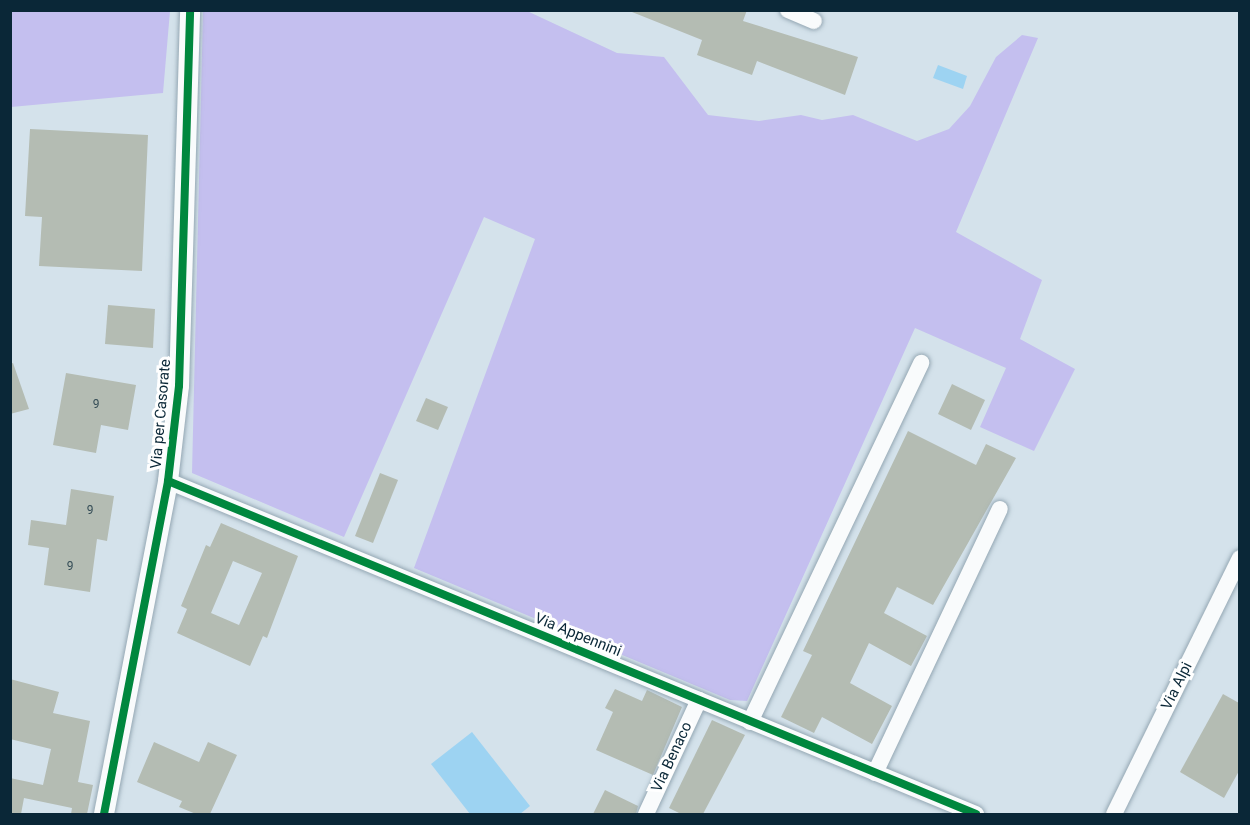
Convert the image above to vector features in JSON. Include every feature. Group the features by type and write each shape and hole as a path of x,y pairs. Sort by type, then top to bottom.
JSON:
{"street":[{"name":"Via per Casorate","path":"104,814 168,481 179,386 190,10"},
{"path":"788,10 814,21"},
{"path":"750,722 921,363"},
{"name":"Via Appennini","path":"168,481 976,814"},
{"path":"875,773 1000,509"},
{"name":"Via Alpi","path":"1113,814 1239,558"},
{"name":"Via Benaco","path":"646,814 699,700"}],"shaded area":[{"path":"11,10 170,11 163,93 11,107"},
{"path":"203,11 527,11 617,53 664,57 708,115 759,121 801,115 822,120 853,115 917,141 949,129 970,106 996,57 1022,35 1038,38 956,232 1042,280 1020,339 1075,369 1034,451 980,427 1006,368 915,328 747,701 730,700 414,568 535,239 484,217 344,537 192,473"}],"water":[{"path":"938,65 967,76 963,89 933,78"},
{"path":"472,732 530,806 520,814 470,814 431,764"}],"building":[{"path":"627,10 747,10 743,21 858,57 845,95 757,61 752,75 697,55 702,40"},
{"path":"30,129 148,135 142,271 39,266 42,217 25,216"},
{"path":"108,305 155,309 153,348 105,344"},
{"path":"13,363 29,409 10,414 10,364"},
{"path":"66,373 136,385 128,430 101,425 96,453 53,445"},
{"path":"952,384 985,400 971,430 938,414"},
{"path":"426,398 448,407 438,430 416,421"},
{"path":"908,431 976,465 986,444 1016,458 933,605 897,587 884,613 927,636 911,666 869,643 850,683 892,706 872,744 822,717 814,733 781,717 812,655 803,651"},
{"path":"380,473 398,480 373,543 355,536"},
{"path":"71,489 114,496 107,541 97,539 90,592 44,585 49,548 28,545 31,520 66,525"},
{"path":"221,523 298,556 267,638 263,636 250,666 177,633 187,609 181,606 206,545 210,547","holes":["233,561 262,573 239,625 211,613"]},
{"path":"10,679 59,692 53,713 90,721 78,782 93,785 87,814 71,814 72,808 24,798 21,814 10,814 10,778 43,785 51,749 10,739"},
{"path":"615,689 642,701 647,690 682,707 653,775 596,750 613,712 605,708"},
{"path":"1223,694 1239,703 1239,771 1224,798 1180,772"},
{"path":"712,720 745,735 703,814 681,814 669,808"},
{"path":"154,742 199,762 208,742 237,755 210,814 196,814 179,807 182,801 137,782"},
{"path":"605,790 638,806 636,814 593,814"}],"cycle path":[{"path":"104,814 168,481 179,386 190,10"},
{"path":"168,481 976,814"}]}
